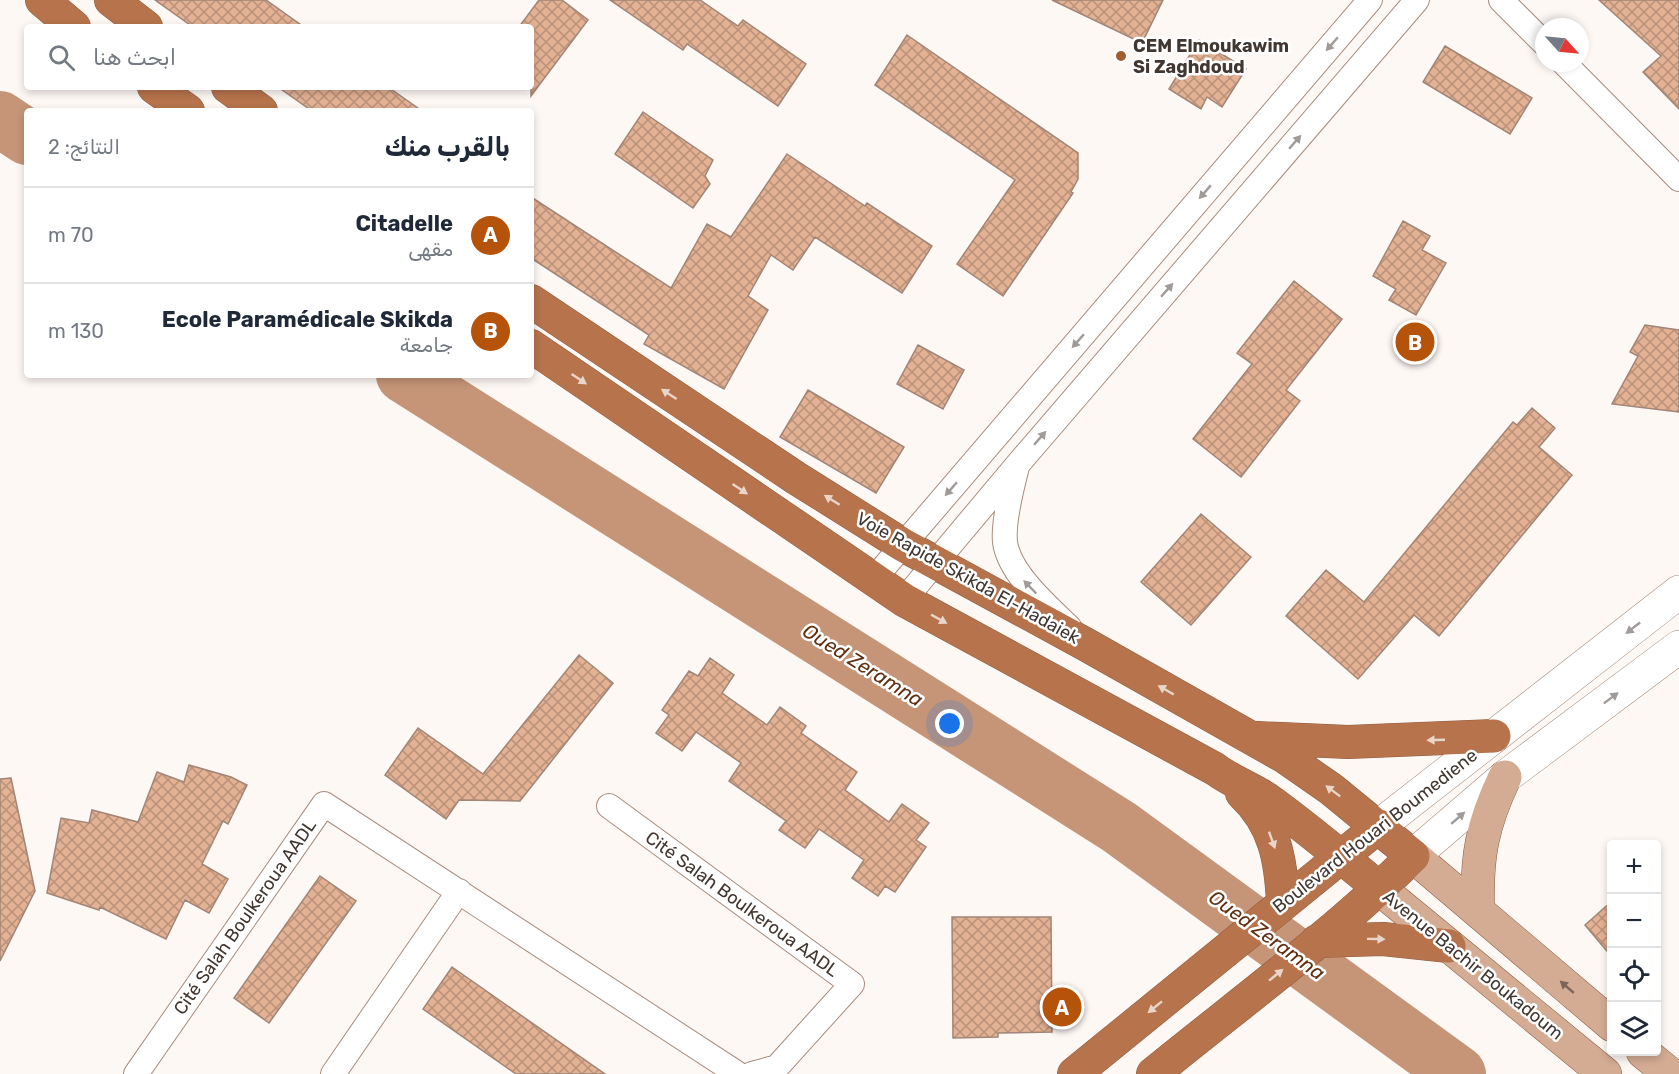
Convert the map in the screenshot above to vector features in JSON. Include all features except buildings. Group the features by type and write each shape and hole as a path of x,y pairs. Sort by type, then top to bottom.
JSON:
{"highway":[{"path":"42,0 70,24"},
{"path":"111,0 142,24"},
{"path":"158,90 184,108"},
{"path":"232,90 257,108"},
{"name":"Voie Rapide Skikda El-Hadaiek","path":"534,303 786,471 903,545 1085,644 1284,757 1379,826"},
{"path":"534,348 904,600 1215,769 1251,802 1271,833 1281,867 1283,903"},
{"path":"1251,738 1348,742 1494,736"},
{"path":"1225,777 1263,797 1305,826 1341,856"},
{"path":"1379,826 1413,856"},
{"name":"Boulevard Houari Boumediene","path":"1074,1074 1379,826"},
{"name":"Avenue Bachir Boukadoum","path":"1341,856 1380,889"},
{"name":"Boulevard Houari Boumediene","path":"1152,1074 1380,889 1413,856"},
{"path":"1317,941 1383,939 1449,946"}],"main road":[{"name":"Boulevard Houari Boumediene","path":"1379,826 1679,592"},
{"name":"Boulevard Houari Boumediene","path":"1413,856 1505,777 1679,647"},
{"path":"1478,910 1477,875 1481,841 1490,808 1505,777"},
{"path":"1413,856 1607,1022"},
{"name":"Avenue Bachir Boukadoum","path":"1380,889 1605,1074"},
{"path":"1648,1056 1670,1074"}],"street":[{"path":"873,580 1370,0"},
{"path":"904,600 934,562 1417,0"},
{"path":"1502,0 1535,34"},
{"path":"1573,72 1679,179"},
{"path":"1018,464 1010,495 1005,542 1018,575 1085,644"},
{"name":"Cité Salah Boulkeroua AADL","path":"136,1074 324,804 738,1074"},
{"name":"Cité Salah Boulkeroua AADL","path":"609,806 852,984 777,1067 752,1074"},
{"path":"333,1074 459,891"}],"waterway":[{"name":"Oued Zeramna","path":"0,119 24,135"},
{"name":"Oued Zeramna","path":"409,378 1119,827 1458,1074"}],"place":[{"name":"CEM Elmoukawim Si Zaghdoud","path":"1121,56"},
{"name":"Ecole Paramédicale Skikda","path":"1415,342"},
{"name":"Citadelle","path":"1062,1007"}]}
